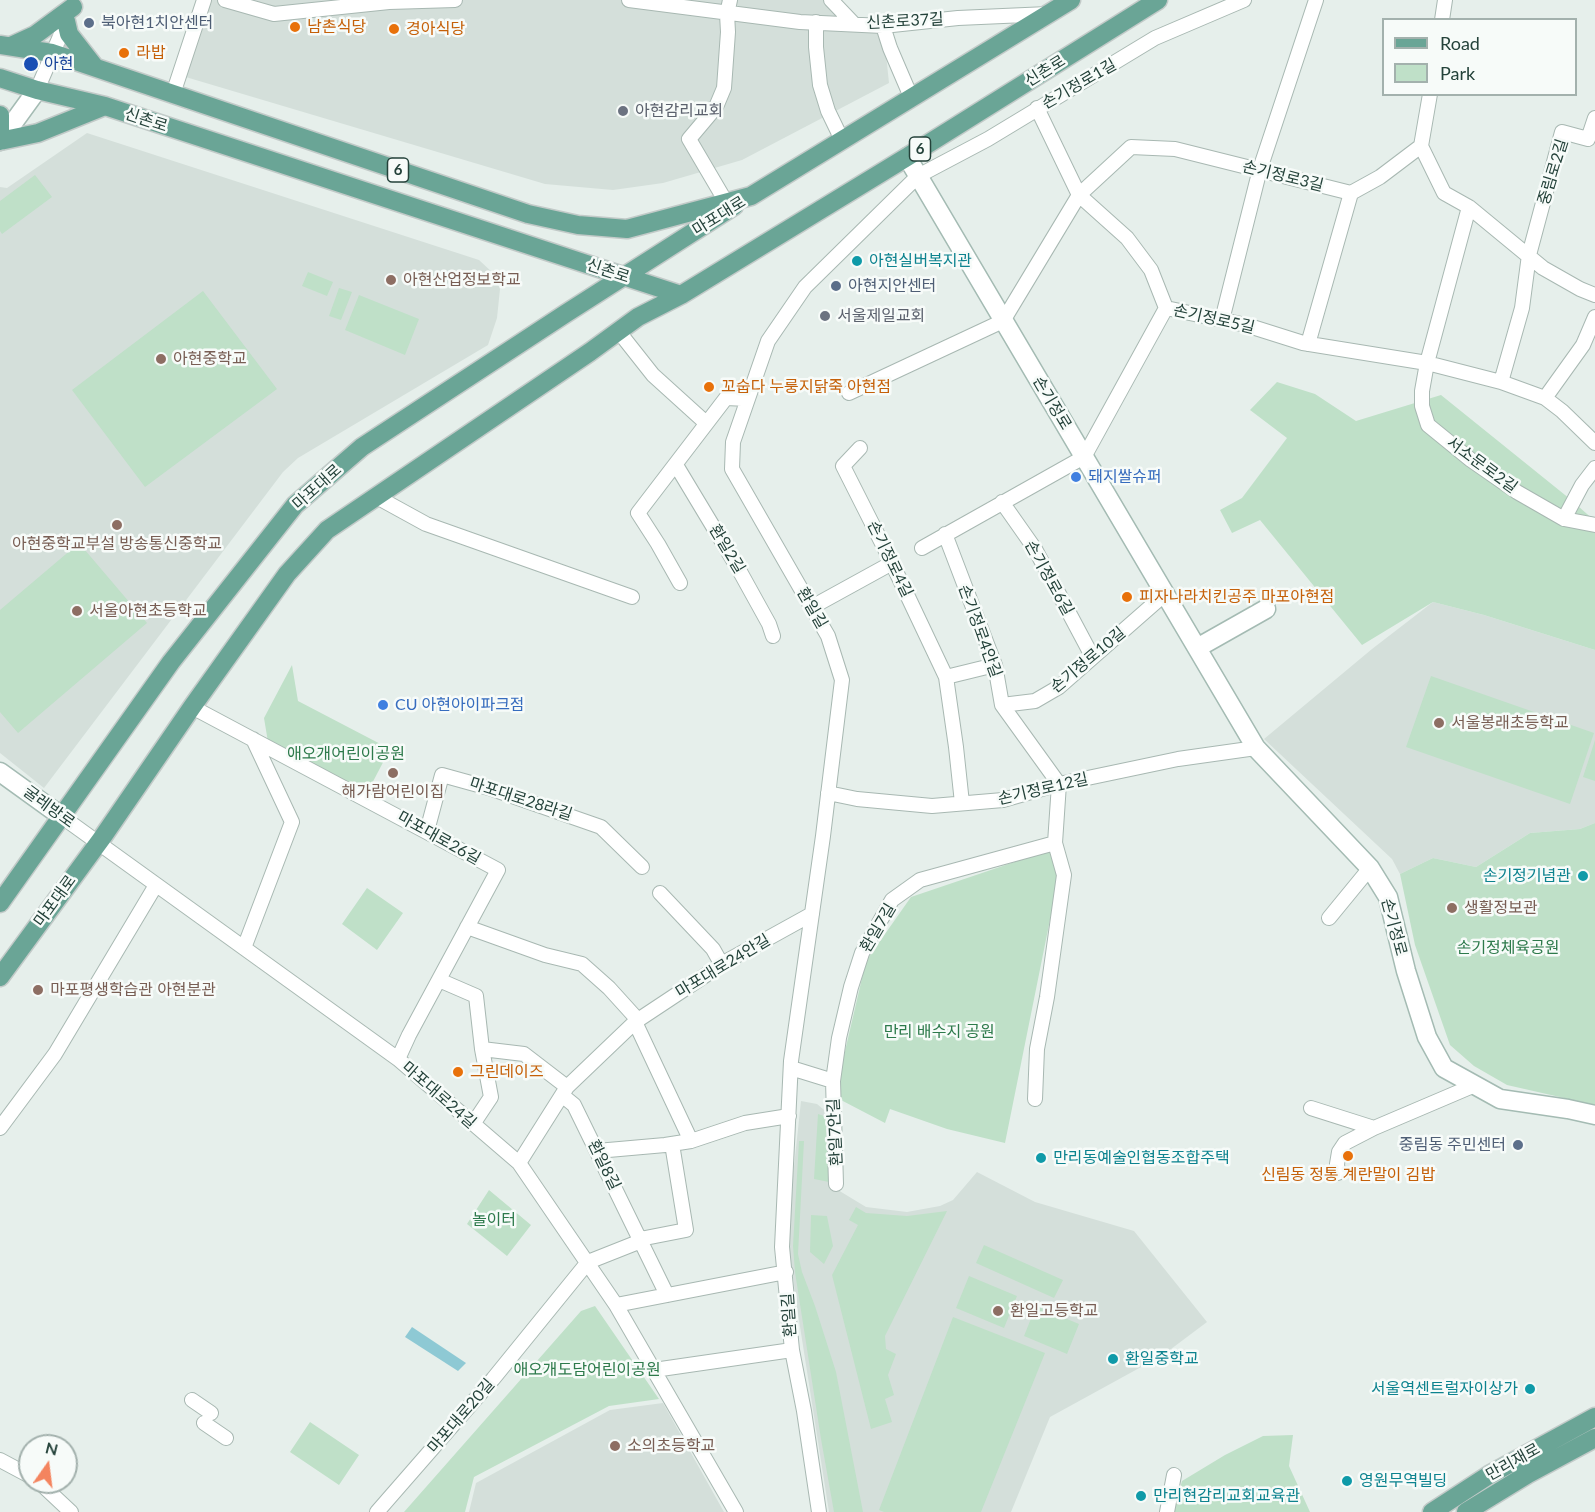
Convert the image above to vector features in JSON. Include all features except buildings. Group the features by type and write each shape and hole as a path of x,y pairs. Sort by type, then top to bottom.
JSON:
{"main road":[{"name":"신촌로","path":"5,46 48,62 95,68 528,214 558,222 598,228 627,229 751,196 1071,0"},
{"name":"신촌로","path":"0,78 37,90 105,106 681,294 907,157 1158,0"},
{"path":"5,46 34,35 72,9"},
{"path":"72,9 69,34 95,68"},
{"path":"0,115 0,141 38,133 105,106"},
{"name":"마포대로","path":"0,903 171,662 295,505 362,447 564,314 751,196"},
{"name":"마포대로","path":"0,977 98,843 287,574 327,530 638,318 681,294"},
{"name":"만리재로","path":"1432,1512 1489,1475 1595,1417"},
{"name":"만리재로","path":"1466,1512 1528,1474 1595,1438"}],"street":[{"path":"173,94 204,0"},
{"path":"225,0 274,14 351,3 455,0"},
{"name":"신촌로37길","path":"632,0 728,7 816,22 883,26 958,18 1048,14"},
{"path":"831,0 853,23"},
{"name":"손기정로1길","path":"918,177 988,140 1155,38 1244,0"},
{"path":"1222,320 1260,169 1316,0"},
{"path":"1442,18 1445,0"},
{"path":"726,202 689,139 716,107 724,88 728,7"},
{"path":"0,141 37,90 72,9"},
{"path":"816,22 820,86 828,111 842,140"},
{"path":"883,26 911,97"},
{"path":"1430,96 1421,146 1444,193 1469,207 1543,268 1595,295"},
{"path":"1037,108 1079,195 1127,238 1151,270 1166,308"},
{"name":"중림로2길","path":"1501,382 1522,308 1529,255 1562,132 1588,139 1595,118"},
{"path":"1308,344 1351,193 1380,177 1421,146"},
{"name":"손기정로3길","path":"1003,321 1079,195 1131,147 1175,149 1351,193"},
{"name":"손기정로","path":"907,157 1256,748 1371,868 1388,897 1406,971 1427,1037 1444,1068 1500,1099 1595,1115"},
{"name":"환일길","path":"819,1512 792,1350 782,1247 791,1068 842,680 828,636 732,469 733,442 768,341 805,287 918,177"},
{"name":"서소문로2길","path":"1469,207 1427,363 1422,406 1428,425 1471,460 1517,492 1564,519 1595,525"},
{"name":"손기정로5길","path":"1084,457 1166,308 1222,320 1308,344 1427,363"},
{"path":"1545,398 1583,345 1595,316"},
{"path":"849,393 1003,321"},
{"path":"619,332 653,375 706,423"},
{"path":"1427,363 1501,382 1545,398 1595,443"},
{"path":"680,583 638,513 726,398 747,399"},
{"name":"손기정로4길","path":"860,448 843,466 946,677 962,803"},
{"path":"922,548 1084,457"},
{"name":"환일2길","path":"676,465 738,568 769,624 773,636"},
{"path":"1564,519 1581,485 1595,468"},
{"path":"375,496 426,524 632,597"},
{"name":"손기정로6길","path":"1002,502 1035,549 1092,656"},
{"name":"손기정로4안길","path":"945,534 995,665 1002,705 1059,784"},
{"path":"812,607 892,563"},
{"name":"손기정로10길","path":"1002,705 1035,701 1059,687 1165,594"},
{"path":"1197,648 1266,609"},
{"path":"946,677 995,665"},
{"name":"마포대로26길","path":"192,707 498,870 398,1059"},
{"path":"244,948 292,822 253,739"},
{"name":"손기정로12길","path":"828,793 857,799 932,806 1004,800 1059,784 1178,759 1256,748"},
{"name":"굴레방로","path":"0,772 98,843"},
{"name":"마포대로28라길","path":"427,831 442,775 489,788 601,827 642,867"},
{"path":"1035,1099 1037,1049 1047,997 1064,875 1055,843 1059,784"},
{"name":"마포대로24길","path":"98,843 398,1059 519,1163 616,1305 736,1512"},
{"name":"환일7길","path":"833,1081 841,1028 862,953 892,900 920,880 1055,843"},
{"path":"1329,918 1371,868"},
{"path":"0,1128 55,1054 156,885"},
{"path":"660,893 713,949 722,965"},
{"name":"마포대로24안길","path":"519,1163 565,1091 637,1021 722,965 812,914"},
{"path":"467,927 545,955 582,964 609,988 637,1021 691,1141"},
{"path":"439,980 477,996 482,1049 491,1097 473,1124"},
{"name":"환일8길","path":"482,1049 524,1054 565,1091 667,1295"},
{"path":"791,1068 833,1081"},
{"name":"환일7안길","path":"833,1081 836,1184"},
{"path":"1338,1173 1338,1158 1345,1143 1374,1128 1475,1085"},
{"path":"1311,1108 1374,1128"},
{"path":"597,1151 691,1141 745,1123 789,1116"},
{"path":"588,1262 641,1240 686,1230 672,1144"},
{"name":"마포대로20길","path":"377,1512 493,1379 588,1262"},
{"path":"616,1305 786,1272"},
{"path":"654,1370 792,1350"},
{"path":"192,1400 226,1438"},
{"path":"0,1460 18,1470"},
{"path":"1167,1512 1174,1475"},
{"path":"51,1494 70,1512"}],"shaded area":[{"path":"204,0 831,0 853,23 883,26 889,83 742,160 663,183 613,190 545,184 179,75"},
{"path":"87,133 479,260 493,273 500,289 497,318 488,345 298,458 283,472 44,788 0,753 0,187 7,188"},
{"name":"서울봉래초등학교","path":"1433,602 1484,615 1595,650 1595,823 1580,829 1530,833 1476,867 1433,858 1400,874 1392,859 1264,739 1372,649"},
{"name":"환일고등학교","path":"801,1101 817,1104 829,1114 833,1187 866,1207 907,1212 940,1206 953,1200 977,1172 1035,1202 1134,1231 1207,1322 1163,1355 1050,1417 1011,1512 829,1512 789,1246"},
{"name":"소의초등학교","path":"663,1403 724,1512 469,1512 476,1483 610,1410"}],"green space":[{"path":"35,175 52,197 2,234 0,231 0,201"},
{"path":"308,272 333,282 327,296 302,286"},
{"path":"339,288 352,292 341,320 329,316"},
{"path":"203,291 277,389 145,487 72,390"},
{"path":"359,295 419,319 405,355 345,330"},
{"path":"1277,382 1315,394 1356,421 1441,395 1570,499 1595,521 1595,650 1484,615 1433,602 1362,645 1260,520 1232,533 1220,510 1242,498 1287,438 1250,410"},
{"path":"79,543 147,623 18,733 0,712 0,610"},
{"name":"애오개어린이공원","path":"292,665 298,701 390,749 367,793 268,742 264,718"},
{"path":"1431,676 1594,733 1570,804 1406,747"},
{"path":"1595,740 1595,781 1583,777"},
{"name":"손기정체육공원","path":"1595,823 1595,1105 1507,1085 1474,1066 1450,1045 1415,945 1400,874 1433,858 1476,867 1530,833 1580,829"},
{"name":"만리 배수지 공원","path":"1050,850 1059,875 1005,1143 947,1129 890,1109 885,1123 839,1099 842,1064 866,961 911,897"},
{"path":"367,888 403,913 377,950 342,924"},
{"path":"818,1114 827,1117 829,1182 814,1179"},
{"path":"799,1141 804,1141 798,1254 836,1372 863,1512 834,1512 821,1439 793,1246"},
{"name":"놀이터","path":"489,1190 531,1225 507,1256 467,1224"},
{"path":"856,1207 866,1213 907,1216 947,1211 885,1336 886,1349 896,1354 888,1375 894,1395 885,1399 892,1422 871,1429 832,1275 858,1225 849,1220"},
{"path":"811,1215 827,1216 833,1246 824,1264 810,1252"},
{"path":"984,1245 1063,1280 1054,1298 976,1263"},
{"path":"969,1276 1017,1296 1004,1328 956,1308"},
{"name":"애오개도담어린이공원","path":"595,1306 659,1399 609,1406 474,1477 465,1512 404,1512 581,1311"},
{"path":"1036,1306 1079,1324 1067,1354 1024,1336"},
{"path":"953,1317 1045,1353 981,1512 884,1512 879,1510"},
{"path":"310,1422 359,1455 339,1485 290,1452"},
{"path":"1293,1435 1289,1466 1310,1512 1173,1512 1182,1481 1225,1455 1263,1436"}],"water":[{"path":"412,1327 466,1363 458,1371 405,1337"}],"place":[{"name":"북아현1치안센터","path":"89,23"},
{"name":"남촌식당","path":"295,27"},
{"name":"경아식당","path":"394,29"},
{"name":"라밥","path":"124,53"},
{"name":"아현","path":"31,64"},
{"name":"아현감리교회","path":"623,111"},
{"name":"아현실버복지관","path":"857,261"},
{"name":"아현산업정보학교","path":"391,280"},
{"name":"아현지안센터","path":"836,286"},
{"name":"서울제일교회","path":"825,316"},
{"name":"아현중학교","path":"161,359"},
{"name":"꼬숩다 누룽지닭죽 아현점","path":"709,387"},
{"name":"돼지쌀슈퍼","path":"1076,477"},
{"name":"아현중학교부설 방송통신중학교","path":"117,525"},
{"name":"피자나라치킨공주 마포아현점","path":"1127,597"},
{"name":"서울아현초등학교","path":"77,611"},
{"name":"CU 아현아이파크점","path":"383,705"},
{"name":"서울봉래초등학교","path":"1439,723"},
{"name":"해가람어린이집","path":"393,773"},
{"name":"손기정기념관","path":"1583,876"},
{"name":"생활정보관","path":"1452,908"},
{"name":"마포평생학습관 아현분관","path":"38,990"},
{"name":"그린데이즈","path":"458,1072"},
{"name":"중림동 주민센터","path":"1518,1145"},
{"name":"신림동 정통 계란말이 김밥","path":"1348,1156"},
{"name":"만리동예술인협동조합주택","path":"1041,1158"},
{"name":"환일고등학교","path":"998,1311"},
{"name":"환일중학교","path":"1113,1359"},
{"name":"서울역센트럴자이상가","path":"1530,1389"},
{"name":"소의초등학교","path":"615,1446"},
{"name":"영원무역빌딩","path":"1347,1481"},
{"name":"만리현감리교회교육관","path":"1141,1496"}]}
